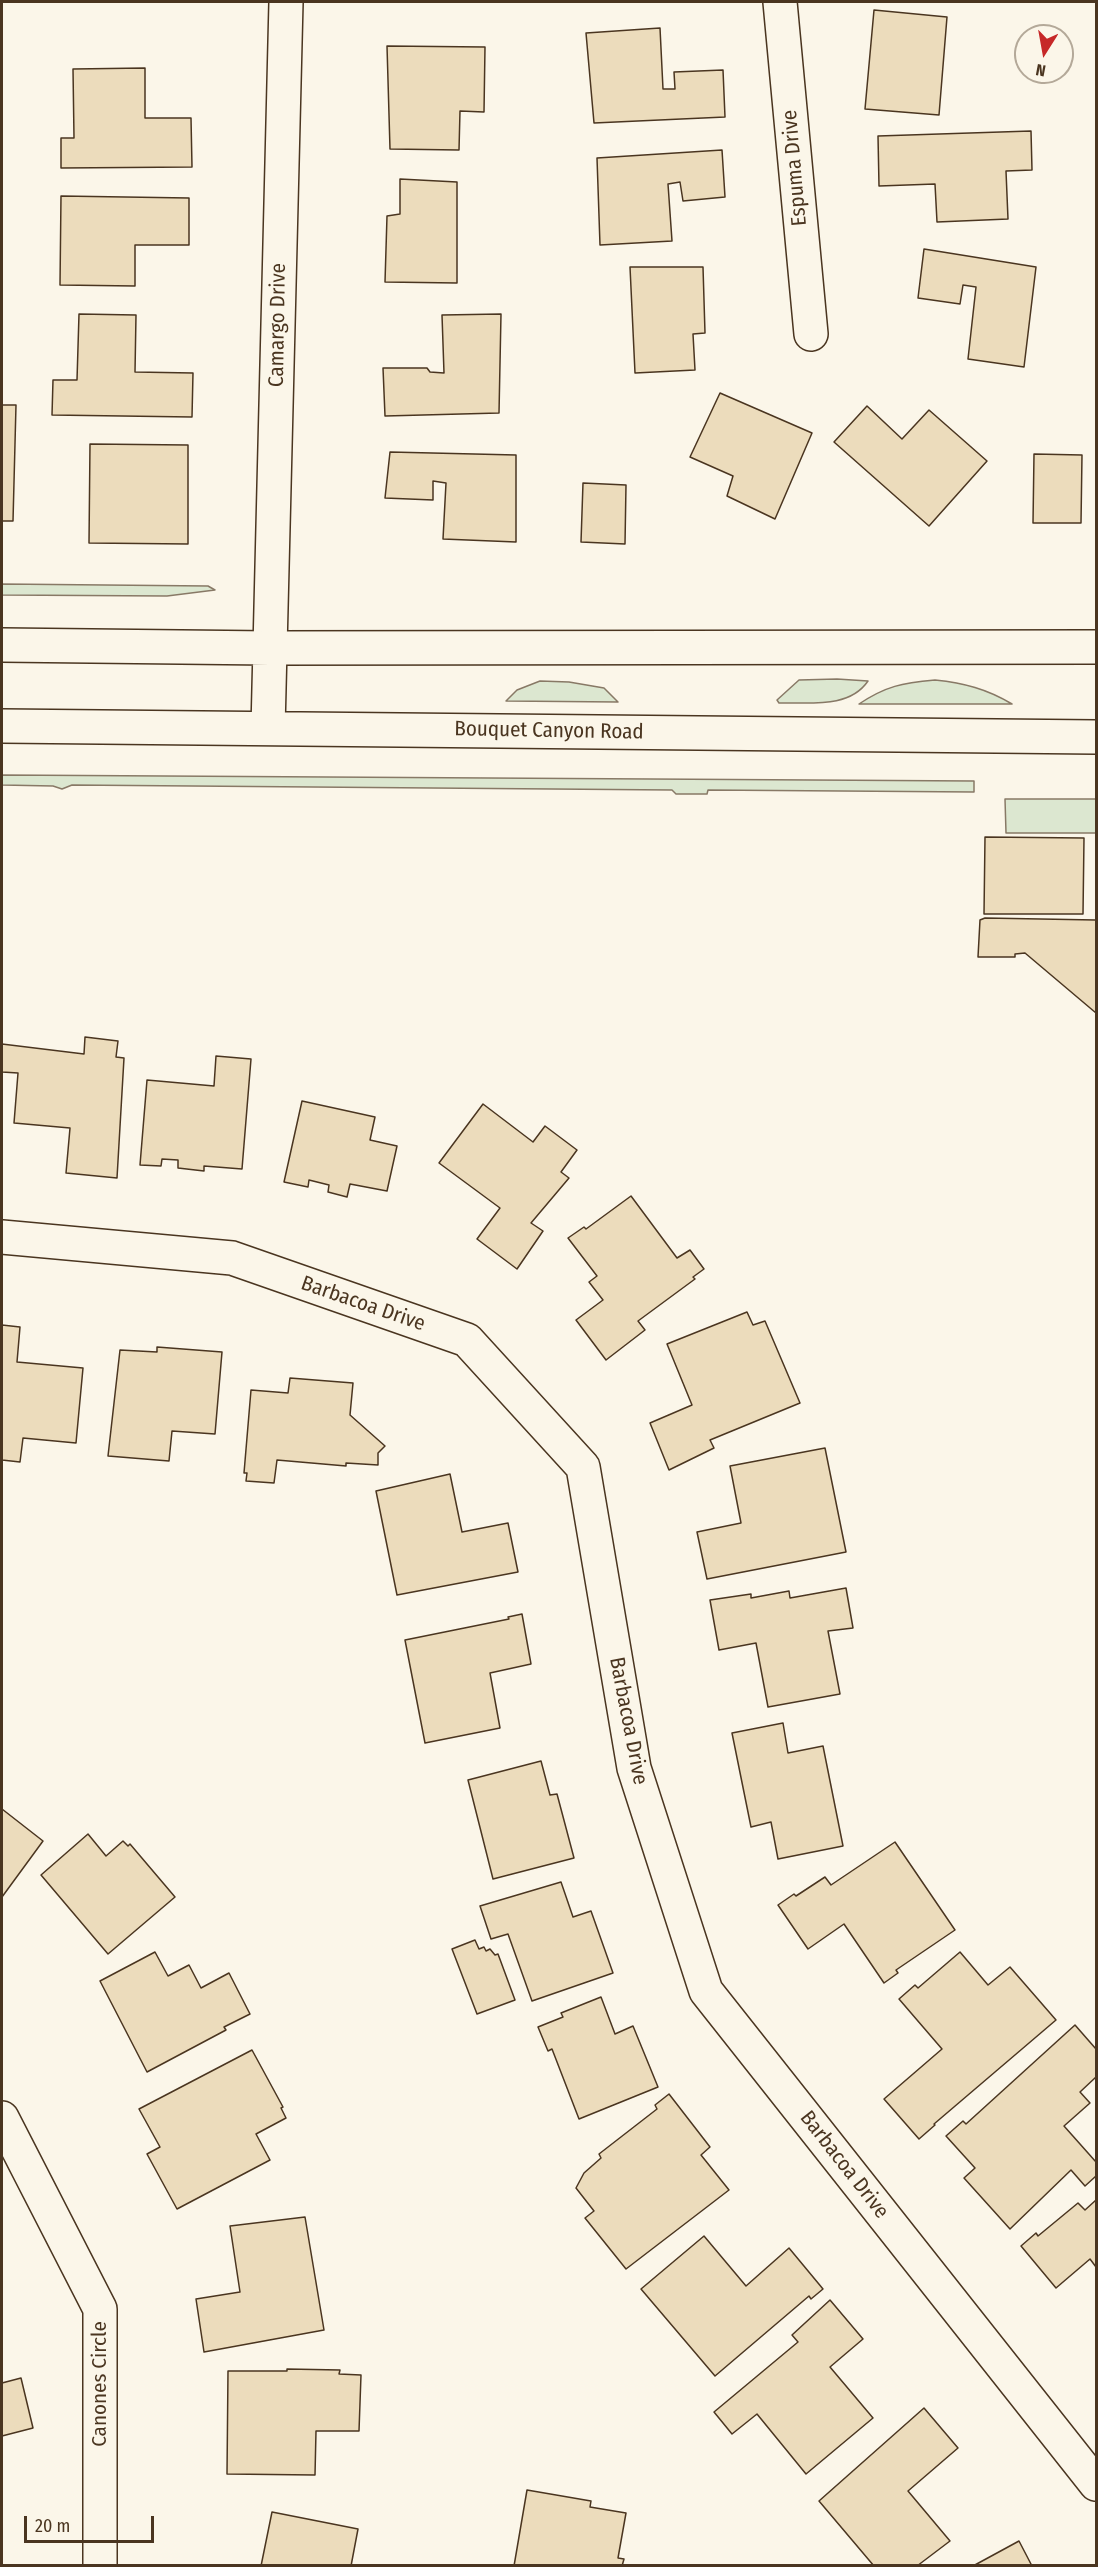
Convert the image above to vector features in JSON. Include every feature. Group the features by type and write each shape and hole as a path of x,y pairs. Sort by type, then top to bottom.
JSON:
{"street":[{"name":"Camargo Drive","path":"268,728 286,2"},
{"name":"Espuma Drive","path":"780,2 811,334"},
{"path":"2,645 270,648 1096,647"},
{"name":"Bouquet Canyon Road","path":"2,726 1096,737"},
{"name":"Barbacoa Drive","path":"2,1237 232,1258 467,1340 583,1467 634,1768 706,1990 1096,2484"},
{"name":"Canones Circle","path":"2,2118 100,2309 100,2565"}],"green space":[{"path":"2,584 208,586 215,590 167,596 2,595"},
{"path":"799,680 868,681 860,690 839,700 779,703 777,700"},
{"path":"935,680 975,688 1012,704 859,704 895,686"},
{"path":"540,681 569,682 604,688 618,702 506,701 517,690"},
{"path":"2,775 974,781 974,792 708,790 707,794 676,794 672,790 72,785 62,789 53,786 2,785"},
{"path":"1005,799 1096,799 1096,833 1006,833"}],"building":[{"path":"874,10 947,17 939,115 865,109"},
{"path":"660,28 663,89 675,89 674,72 723,70 725,117 594,123 586,33"},
{"path":"387,46 485,47 484,112 460,111 459,150 390,149"},
{"path":"145,68 145,118 191,118 192,167 61,168 61,138 74,138 73,69"},
{"path":"1031,131 1032,170 1006,171 1008,219 937,222 935,184 879,186 878,136"},
{"path":"722,150 725,197 683,201 680,182 668,184 672,241 600,245 597,158"},
{"path":"400,179 457,182 457,283 385,282 387,216 400,214"},
{"path":"61,196 189,198 189,245 135,245 135,286 60,285"},
{"path":"924,249 1036,267 1024,367 968,359 976,287 963,285 960,304 918,298"},
{"path":"630,267 703,267 705,333 693,334 695,370 635,373"},
{"path":"79,314 136,315 135,372 193,373 192,417 52,415 53,380 77,380"},
{"path":"501,314 499,413 385,416 383,368 427,368 430,372 444,373 442,315"},
{"path":"720,393 812,433 775,519 727,496 733,476 690,457"},
{"path":"2,405 16,405 13,521 2,521"},
{"path":"867,406 902,439 929,410 987,461 929,526 834,442"},
{"path":"90,444 188,445 188,544 89,543"},
{"path":"390,452 516,455 516,542 443,539 446,483 433,481 433,500 385,498"},
{"path":"1034,454 1082,455 1081,523 1033,523"},
{"path":"583,483 626,485 625,544 581,542"},
{"path":"985,837 1084,838 1083,914 984,914"},
{"path":"985,918 1096,920 1096,1013 1025,953 1015,954 1015,957 978,957 980,920"},
{"path":"85,1037 118,1041 116,1057 124,1058 117,1178 66,1173 70,1128 14,1123 18,1073 2,1072 2,1044 84,1054"},
{"path":"216,1056 251,1059 242,1169 204,1166 204,1171 178,1168 178,1160 162,1159 161,1166 140,1165 147,1080 214,1086"},
{"path":"302,1101 375,1117 370,1140 397,1146 387,1191 350,1184 347,1197 328,1192 329,1185 309,1180 308,1187 284,1182"},
{"path":"483,1104 533,1142 545,1126 577,1150 561,1172 569,1178 531,1223 543,1231 517,1269 477,1239 500,1208 439,1163"},
{"path":"631,1196 677,1258 690,1250 704,1269 693,1277 695,1279 638,1321 645,1330 606,1360 576,1320 603,1300 589,1282 597,1276 568,1238 584,1227 586,1229"},
{"path":"747,1312 753,1325 765,1321 800,1403 710,1440 714,1448 669,1470 650,1423 692,1405 667,1344"},
{"path":"2,1325 20,1327 17,1362 83,1368 76,1443 23,1438 20,1462 2,1460"},
{"path":"157,1347 222,1352 215,1434 172,1431 169,1461 108,1456 120,1350 157,1352"},
{"path":"290,1378 353,1383 350,1415 385,1446 378,1453 378,1465 346,1463 346,1466 277,1460 274,1483 246,1481 247,1473 244,1473 251,1390 288,1393"},
{"path":"825,1448 846,1552 707,1579 697,1532 741,1523 730,1466"},
{"path":"450,1474 462,1532 508,1523 518,1572 397,1595 376,1491"},
{"path":"846,1588 853,1628 828,1631 840,1694 768,1707 756,1643 719,1650 710,1600 751,1594 751,1598 789,1591 790,1598"},
{"path":"522,1614 531,1664 490,1673 500,1728 425,1743 405,1640 509,1619 508,1617"},
{"path":"783,1723 788,1753 823,1746 843,1846 778,1859 771,1822 751,1827 732,1733"},
{"path":"541,1761 550,1795 557,1794 574,1858 493,1879 468,1780"},
{"path":"2,1809 43,1841 2,1897"},
{"path":"88,1834 106,1856 123,1841 128,1846 130,1844 175,1897 108,1954 41,1875"},
{"path":"895,1842 955,1930 896,1970 898,1973 884,1983 844,1924 808,1949 778,1905 825,1877 831,1885"},
{"path":"561,1882 573,1917 591,1911 613,1973 532,2001 508,1934 491,1939 480,1906"},
{"path":"475,1940 479,1949 484,1947 486,1951 490,1949 495,1955 498,1954 515,2000 477,2014 452,1949"},
{"path":"155,1952 168,1976 189,1965 201,1988 229,1973 250,2014 224,2027 226,2030 147,2072 100,1981"},
{"path":"960,1952 988,1985 1010,1967 1056,2020 919,2139 884,2099 942,2049 899,1999 915,1985 918,1988"},
{"path":"601,1997 615,2034 633,2026 658,2087 579,2119 552,2049 548,2051 538,2027 563,2017 561,2013"},
{"path":"1075,2025 1096,2049 1096,2077 1080,2092 1090,2103 1064,2126 1096,2162 1096,2176 1085,2186 1071,2170 1010,2229 964,2178 975,2168 946,2136 963,2121 966,2124"},
{"path":"252,2050 283,2107 281,2108 286,2118 256,2134 270,2160 177,2209 147,2154 160,2147 139,2109"},
{"path":"669,2094 710,2147 701,2155 729,2190 626,2269 585,2218 594,2211 576,2188 584,2173 601,2158 599,2154 657,2109 655,2105"},
{"path":"1096,2200 1096,2267 1090,2259 1056,2288 1021,2246 1036,2233 1038,2236 1078,2203 1085,2210"},
{"path":"305,2217 324,2330 204,2352 196,2299 240,2292 230,2226"},
{"path":"704,2236 746,2286 789,2248 823,2289 811,2299 809,2296 715,2376 641,2289"},
{"path":"830,2300 863,2339 830,2367 873,2418 806,2474 757,2414 732,2434 714,2412 798,2342 792,2335"},
{"path":"287,2369 340,2370 339,2374 361,2375 359,2431 316,2431 315,2475 227,2474 228,2371 287,2371"},
{"path":"21,2378 33,2428 2,2436 2,2383"},
{"path":"924,2408 958,2448 908,2491 950,2541 917,2566 874,2566 819,2501"},
{"path":"527,2490 591,2501 590,2507 626,2513 618,2558 624,2559 622,2566 514,2566"},
{"path":"272,2512 358,2529 351,2566 261,2566"},
{"path":"1019,2541 1032,2566 973,2566"}]}
